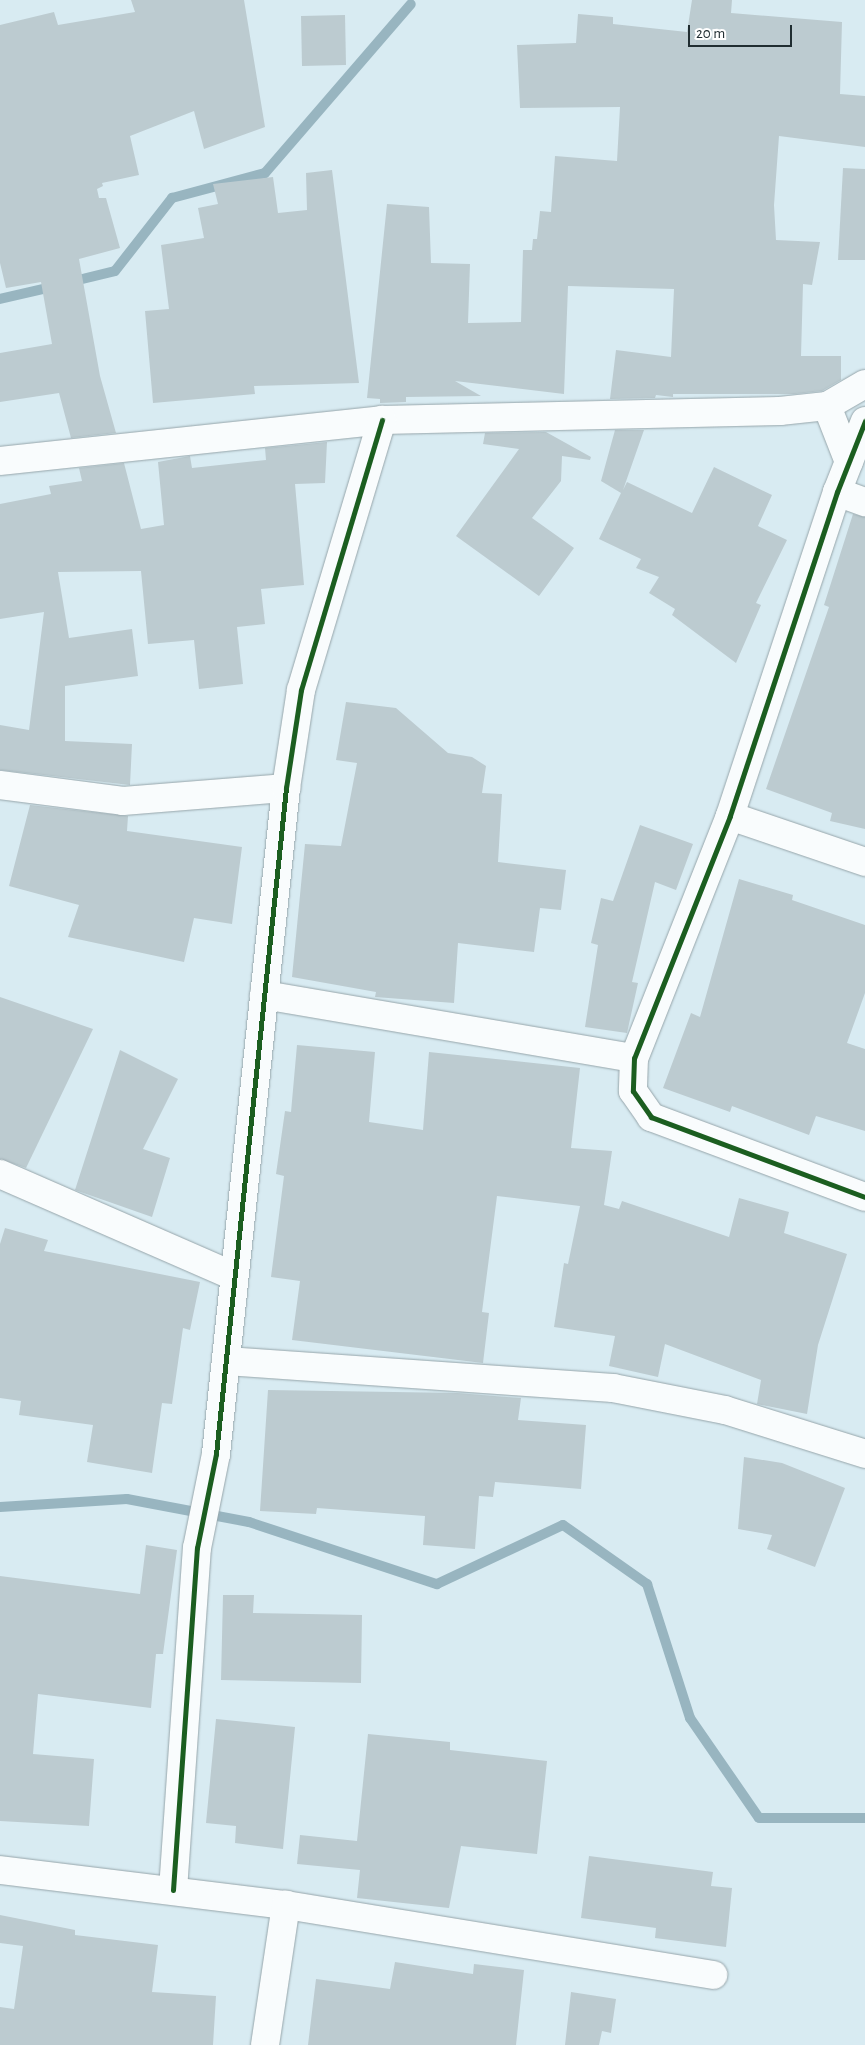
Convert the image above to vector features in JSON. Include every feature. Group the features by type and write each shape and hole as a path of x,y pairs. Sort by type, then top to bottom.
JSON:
{"street":[{"path":"0,461 382,420 780,411 827,406 865,384"},
{"path":"827,406 849,462"},
{"path":"173,1890 197,1548 216,1454 286,788 301,690 382,420"},
{"path":"865,421 837,492 730,816 634,1058 633,1091 651,1117 865,1197"},
{"path":"837,492 865,502"},
{"path":"0,785 123,801 286,788"},
{"path":"730,816 865,862"},
{"path":"264,995 634,1058"},
{"path":"0,1174 234,1276"},
{"path":"226,1361 613,1388 725,1410 865,1454"},
{"path":"0,1870 286,1905 713,1975"},
{"path":"265,2045 286,1905"}],"building":[{"path":"131,0 244,0 265,127 204,149 194,111 130,136 139,175 102,183 103,186 97,189 99,198 106,198 120,248 79,259 100,376 116,433 71,438 59,393 0,402 0,353 52,344 41,282 6,288 0,263 0,25 54,12 58,25 135,12"},
{"path":"692,0 732,0 731,13 842,22 840,94 865,96 865,147 779,136 774,205 776,240 820,242 812,285 803,284 801,356 841,356 841,380 822,391 795,394 673,394 673,397 656,395 655,398 610,399 616,350 671,357 674,289 568,286 564,394 455,381 481,396 406,397 406,402 380,403 380,399 367,398 387,204 429,207 431,263 470,264 468,323 521,322 523,250 532,250 533,239 537,239 540,211 551,212 555,156 617,161 620,107 520,108 517,45 576,43 578,14 613,17 613,24 687,32"},
{"path":"345,15 346,65 302,66 301,16"},
{"path":"843,168 865,169 865,260 838,260"},
{"path":"332,170 359,383 254,386 255,394 153,403 145,311 169,309 161,245 204,238 198,208 218,204 213,184 273,177 278,213 307,210 306,173"},
{"path":"615,430 644,430 623,490 627,482 692,513 714,467 772,495 758,526 787,540 756,603 761,605 736,663 672,615 675,609 649,593 659,577 636,568 641,559 599,539 621,493 601,481"},
{"path":"546,432 591,457 590,460 562,456 561,481 532,518 574,548 539,596 456,536 519,449 483,444 485,433"},
{"path":"327,442 325,483 295,484 304,585 261,589 265,624 237,627 243,684 199,689 194,640 148,644 141,571 58,572 69,638 132,629 138,676 65,686 65,741 132,744 130,785 0,770 0,725 29,730 44,612 0,619 0,504 51,494 49,486 82,481 79,468 124,463 141,529 164,525 158,462 190,456 192,468 266,460 265,448"},
{"path":"853,514 865,517 865,829 830,821 832,813 766,789 829,607 824,605"},
{"path":"346,702 396,708 448,753 472,757 486,766 482,793 502,794 498,862 566,870 561,910 540,908 534,952 458,943 454,1003 375,997 376,992 292,977 305,844 341,846 357,763 336,760"},
{"path":"30,805 128,816 127,831 242,847 232,924 194,918 184,962 68,937 79,905 9,886"},
{"path":"640,825 693,844 676,890 655,882 632,982 638,983 627,1033 585,1027 598,945 591,943 601,898 613,901"},
{"path":"739,879 793,895 792,900 865,925 865,993 847,1043 865,1049 865,1131 816,1116 809,1135 732,1106 730,1112 663,1088 691,1013 700,1017"},
{"path":"0,997 93,1029 26,1168 0,1159"},
{"path":"297,1045 375,1052 369,1122 423,1130 429,1052 580,1068 571,1148 612,1151 604,1205 619,1209 622,1201 729,1237 739,1198 789,1212 784,1233 847,1254 818,1345 807,1414 757,1404 761,1380 665,1344 658,1377 609,1366 615,1336 554,1327 564,1263 568,1264 580,1206 497,1196 482,1312 489,1313 483,1363 292,1340 300,1281 271,1277 284,1176 276,1174 285,1111 291,1112"},
{"path":"120,1050 178,1079 143,1149 170,1158 152,1217 75,1190"},
{"path":"5,1228 48,1240 44,1251 200,1282 190,1330 183,1328 172,1404 162,1403 152,1473 87,1462 93,1425 19,1415 21,1401 0,1398 0,1244"},
{"path":"268,1390 457,1393 521,1398 518,1420 586,1425 581,1489 495,1482 493,1497 479,1496 475,1549 423,1545 425,1516 317,1508 316,1514 260,1511"},
{"path":"744,1457 782,1463 845,1488 815,1567 767,1549 772,1535 738,1529"},
{"path":"146,1545 177,1550 163,1654 156,1654 151,1708 38,1694 33,1754 94,1759 89,1826 0,1821 0,1576 140,1594"},
{"path":"223,1595 254,1595 253,1613 362,1615 361,1683 221,1680"},
{"path":"216,1719 295,1727 283,1849 235,1843 236,1826 206,1823"},
{"path":"368,1734 450,1742 450,1750 547,1761 537,1854 461,1846 449,1908 357,1898 360,1870 297,1864 300,1835 357,1841"},
{"path":"589,1856 713,1872 711,1886 732,1888 726,1947 655,1938 656,1928 581,1918"},
{"path":"0,1915 75,1930 75,1935 158,1945 152,1992 216,1996 213,2045 0,2045 0,2007 14,2009 23,1946 0,1943"},
{"path":"395,1962 473,1974 474,1964 524,1970 516,2045 308,2045 316,1979 390,1989"},
{"path":"571,1992 616,1999 611,2033 602,2031 599,2045 565,2045"}],"waterway":[{"path":"70,282 115,271 172,198 265,173 411,4"},
{"path":"0,299 56,286"},
{"path":"0,1507 127,1499 249,1522 437,1584 563,1525 647,1584 690,1718 759,1818 865,1818"}],"cycle path":[{"path":"173,1890 197,1548 216,1454 286,788 301,690 382,420"},
{"path":"865,421 837,492 730,816 634,1058 633,1091 651,1117 865,1197"}]}
